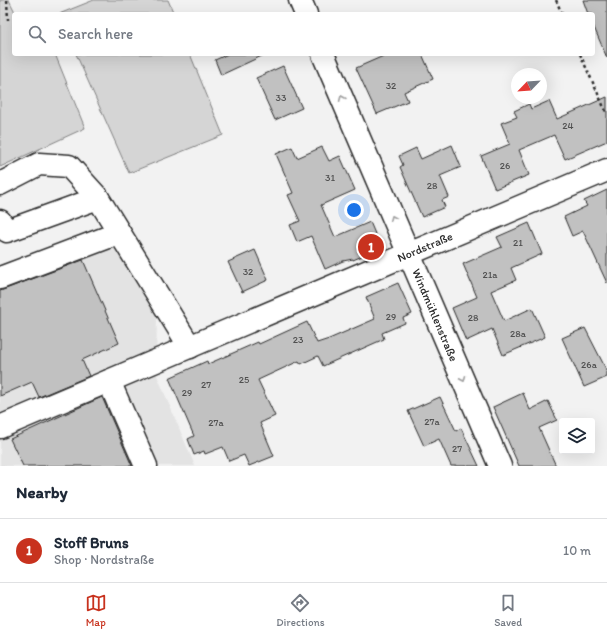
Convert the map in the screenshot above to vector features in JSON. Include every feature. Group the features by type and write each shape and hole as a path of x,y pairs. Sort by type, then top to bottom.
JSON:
{"street":[{"path":"300,0 305,12"},
{"name":"Windmühlenstraße","path":"324,56 500,466"},
{"path":"0,184 39,164 69,166 98,198 190,347"},
{"name":"Nordstraße","path":"0,427 607,170"},
{"path":"2,228 98,198"},
{"path":"0,278 119,233"},
{"path":"109,381 146,466"}],"path":[{"path":"7,0 8,20"},
{"path":"556,0 561,12"},
{"path":"581,56 607,114"}],"shaded area":[{"path":"0,0 9,0 15,12 12,12 12,56 56,56 85,128 0,167"},
{"path":"94,0 168,0 173,12 64,12"},
{"path":"77,56 191,56 223,135 129,173"},
{"path":"120,238 157,312 156,373 195,466 0,466 0,289"}],"building":[{"path":"583,0 607,0 607,58 595,30 595,12 587,12"},
{"path":"224,56 262,56 221,75 215,60"},
{"path":"383,56 423,56 433,79 404,92 408,101 377,114 356,68"},
{"path":"283,66 302,108 275,120 256,78"},
{"path":"607,97 607,141 565,159 554,135 519,150 529,175 495,189 481,156 510,144 501,123 517,117 514,111 529,104 531,109 542,104 547,104 549,101 557,119"},
{"path":"452,145 461,167 440,176 449,197 442,200 445,207 422,217 400,167 403,165 399,156 416,148 421,159"},
{"path":"292,147 297,158 322,147 329,161 340,156 355,190 321,205 335,237 370,222 381,248 353,260 343,261 325,269 311,236 297,242 290,225 300,221 288,195 293,193 276,154"},
{"path":"607,190 607,283 583,231 572,236 564,217 587,206 584,201"},
{"path":"529,223 542,254 511,268 516,280 491,291 504,321 532,308 545,337 503,355 492,329 466,341 452,308 477,297 463,264 502,247 497,237"},
{"path":"255,250 268,280 242,292 228,262"},
{"path":"83,260 119,343 82,360 89,376 39,397 32,382 0,396 0,291"},
{"path":"398,283 412,314 403,318 405,323 382,333 384,339 323,366 318,356 301,364 299,361 258,380 275,416 260,423 274,456 249,466 244,455 229,461 223,447 205,454 204,451 194,455 188,439 194,436 169,378 207,361 208,364 258,342 259,344 307,322 317,343 329,339 375,319 366,297"},
{"path":"585,328 607,371 607,377 584,387 562,338"},
{"path":"523,393 530,410 548,401 557,420 539,428 556,466 519,466 493,407"},
{"path":"102,397 132,466 23,466 10,439"},
{"path":"440,397 456,431 461,428 479,466 451,466 439,439 424,446 408,411"}],"place":[{"name":"Stoff Bruns","path":"371,247"}]}
